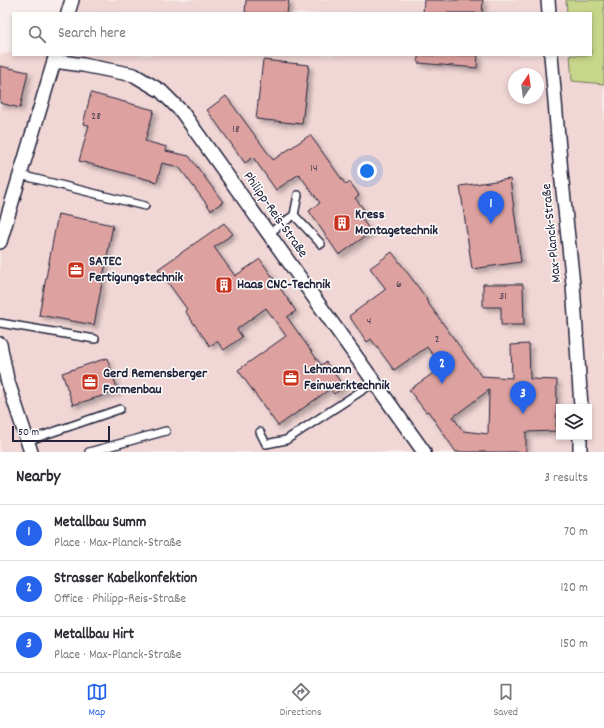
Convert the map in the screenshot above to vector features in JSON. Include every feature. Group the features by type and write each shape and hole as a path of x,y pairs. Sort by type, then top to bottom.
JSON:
{"street":[{"path":"68,12 72,0"},
{"path":"548,0 549,12"},
{"name":"Max-Planck-Straße","path":"551,56 560,165 573,284 581,404"},
{"path":"0,242 55,58"},
{"name":"Philipp-Reis-Straße","path":"55,58 134,75 161,92 182,112 424,452"},
{"path":"0,344 6,379 29,447"},
{"path":"580,440 580,452"}],"lane":[{"path":"20,175 145,206"},
{"path":"268,234 294,215 298,195"},
{"path":"294,215 321,244"},
{"path":"0,323 95,339"},
{"path":"260,432 266,444 286,440 375,382"},
{"path":"29,447 120,409"},
{"path":"89,452 166,431"}],"shaded area":[{"path":"63,0 604,0 604,452 0,452 0,54 12,53 12,56 592,56 592,12 59,12"}],"green space":[{"path":"566,0 604,0 604,84 572,81 570,56 592,56 592,12 567,12"}],"building":[{"path":"246,0 289,0 287,12 245,12"},
{"path":"424,0 483,0 482,12 423,12"},
{"path":"418,56 478,56 477,68 418,63"},
{"path":"263,60 309,65 302,124 256,119"},
{"path":"0,66 28,72 20,108 0,103"},
{"path":"91,93 154,110 145,141 167,147 166,151 189,156 223,202 211,210 179,167 162,163 157,182 79,161 89,125 83,124"},
{"path":"226,96 273,160 310,135 346,185 350,182 359,195 355,198 366,212 360,216 371,232 339,255 309,211 320,203 299,174 276,190 253,157 245,163 207,110"},
{"path":"510,179 521,262 472,269 460,186"},
{"name":"SATEC Fertigungstechnik","path":"58,214 113,225 94,325 39,315"},
{"path":"224,223 233,234 214,247 235,276 260,259 296,311 287,317 321,365 326,362 344,387 334,394 330,389 278,426 238,370 286,336 266,308 237,329 242,337 224,350 217,341 210,346 185,311 187,309 158,269"},
{"path":"392,252 481,376 512,378 511,345 529,344 530,379 557,380 556,431 526,432 526,452 456,452 428,411 426,412 409,390 442,367 427,347 394,370 371,339 367,342 349,316 386,289 370,268","holes":["489,390 488,434 463,431 453,417"]},
{"path":"483,284 523,284 524,325 501,325 501,307 483,307"},
{"name":"Gerd Remensberger Formenbau","path":"107,358 118,391 73,405 62,373"}],"place":[{"name":"Kress Montagetechnik","path":"342,223"},
{"name":"Metallbau Summ","path":"491,224"},
{"name":"SATEC Fertigungstechnik","path":"76,270"},
{"name":"Haas CNC-Technik","path":"224,285"},
{"name":"Lehmann Feinwerktechnik","path":"291,378"},
{"name":"Gerd Remensberger Formenbau","path":"90,382"},
{"name":"Strasser Kabelkonfektion","path":"442,384"},
{"name":"Metallbau Hirt","path":"523,414"}]}
